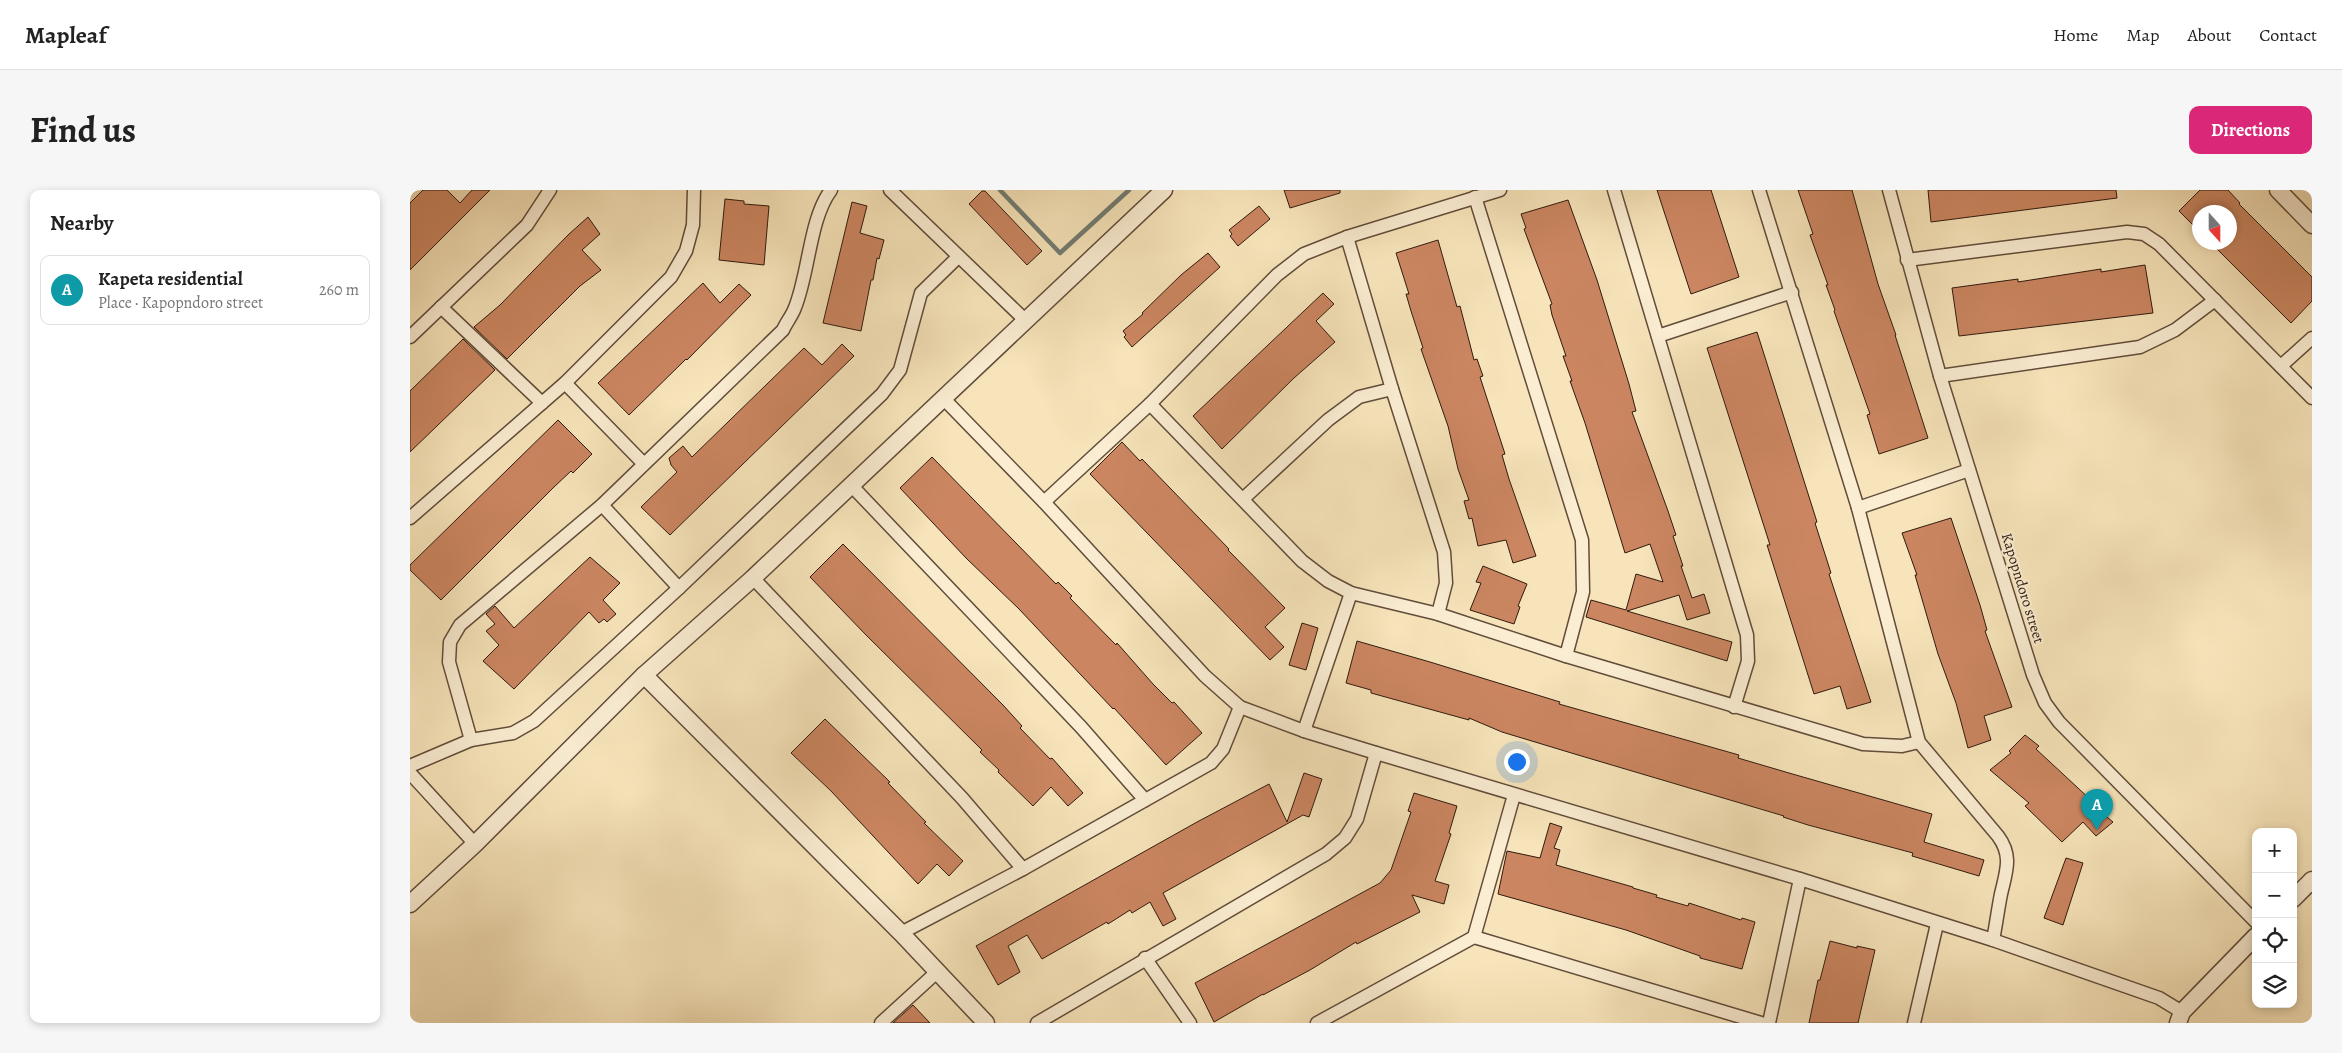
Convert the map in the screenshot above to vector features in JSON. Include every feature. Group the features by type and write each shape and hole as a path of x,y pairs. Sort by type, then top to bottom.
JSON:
{"street":[{"path":"410,338 527,226 550,190"},
{"path":"410,518 565,383 671,278 686,251 693,225 694,190"},
{"path":"471,740 449,662 450,642 460,625 602,505 783,330 795,309 818,223 827,196 831,190"},
{"path":"890,190 1025,320"},
{"path":"410,904 475,844 644,675 753,578 850,484 1164,190"},
{"path":"1044,502 1150,404 1277,275 1304,254 1347,237 1500,190"},
{"path":"1614,190 1747,635 1748,661 1734,707"},
{"path":"1759,190 1858,508 1919,742 2004,844 2008,855 2008,874 2002,893 1993,940"},
{"name":"Kapopndoro street","path":"1890,190 1907,260 1940,376 2033,675 2045,703 2059,722 2252,918"},
{"path":"2278,190 2312,225"},
{"path":"1475,197 1582,540 1583,592 1566,656"},
{"path":"1907,260 2126,232 2144,234 2159,244 2312,398"},
{"path":"1347,237 1392,389 1444,552 1446,584 1438,614"},
{"path":"410,766 471,740 513,733 534,721 678,588 882,394 900,370 922,293 958,257"},
{"path":"1658,336 1792,292"},
{"path":"1940,376 2140,347 2175,330 2216,300"},
{"path":"441,308 542,403"},
{"path":"2281,366 2312,338"},
{"path":"565,383 644,463"},
{"path":"1243,500 1328,420 1359,398 1392,389"},
{"path":"943,398 1044,502 1205,676 1240,707 1304,731 1376,754 1800,879 1937,924 1993,940 2160,998 2180,1017 2252,940"},
{"path":"1150,404 1302,561 1328,581 1352,593 1438,614 1566,656 1863,744 1902,746 1919,742"},
{"path":"1858,508 1969,470"},
{"path":"850,484 1081,727 1145,800"},
{"path":"602,505 678,588"},
{"path":"753,578 962,798 1023,869"},
{"path":"1304,731 1352,593"},
{"path":"644,675 901,933 986,1023"},
{"path":"901,933 1023,869 1211,763 1223,749 1240,707"},
{"path":"1038,1023 1145,958 1326,854 1344,838 1357,819 1376,754"},
{"path":"410,773 475,844"},
{"path":"1474,937 1514,794"},
{"path":"1769,1023 1800,879"},
{"path":"2297,895 2312,880"},
{"path":"1914,1023 1937,924"},
{"path":"1317,1023 1474,937 1761,1023"},
{"path":"1145,958 1190,1023"},
{"path":"881,1023 938,971"}],"building":[{"path":"423,190 447,190 460,203 472,190 490,190 410,270 410,203"},
{"path":"1284,190 1340,190 1340,193 1290,208"},
{"path":"1657,190 1711,190 1739,277 1691,294"},
{"path":"1798,190 1852,190 1878,284 1928,438 1879,454 1867,415 1870,414 1834,311 1826,285 1828,285 1810,235 1813,234"},
{"path":"1928,190 2116,190 2117,198 1931,222"},
{"path":"2200,190 2228,190 2239,204 2312,277 2312,301 2291,323 2218,250 2237,250 2237,205 2192,205 2192,224 2179,211"},
{"path":"982,191 985,191 1042,251 1027,265 969,204"},
{"path":"725,199 744,201 744,204 769,206 764,265 719,260"},
{"path":"1568,200 1597,280 1629,384 1636,411 1632,412 1676,535 1673,536 1692,598 1704,594 1710,613 1687,620 1679,595 1627,611 1732,642 1727,661 1586,617 1591,600 1626,610 1636,574 1663,582 1650,544 1625,553 1570,381 1572,381 1563,356 1566,356 1552,315 1550,305 1552,304 1524,229 1526,228 1521,214"},
{"path":"852,202 867,206 860,233 884,240 879,259 877,258 873,280 871,280 861,331 823,323"},
{"path":"1259,206 1270,219 1238,246 1230,236 1232,234 1229,230"},
{"path":"588,217 600,234 582,250 601,270 580,286 507,359 474,327 500,305"},
{"path":"1438,240 1457,307 1460,306 1474,360 1477,359 1483,376 1480,377 1505,454 1502,455 1509,479 1536,556 1513,563 1506,540 1478,546 1472,518 1469,519 1464,501 1469,500 1458,469 1448,426 1421,349 1423,348 1406,294 1409,294 1396,253"},
{"path":"1208,253 1220,267 1132,347 1124,337 1126,335 1123,331 1143,314 1181,275"},
{"path":"2145,265 2153,313 1959,336 1952,288 2018,279 2018,282 2101,269 2101,272"},
{"path":"703,283 720,303 739,284 751,295 629,415 598,383"},
{"path":"1323,293 1334,304 1316,321 1335,342 1294,378 1222,449 1193,416"},
{"path":"1757,332 1817,522 1815,523 1831,573 1829,574 1871,702 1847,709 1840,686 1814,694 1767,545 1770,545 1707,348"},
{"path":"463,339 495,370 410,452 410,391"},
{"path":"842,344 854,356 670,535 641,507 677,472 671,465 669,458 683,446 692,457 804,348 822,365"},
{"path":"558,420 592,454 573,473 571,471 553,488 441,600 410,570 410,565"},
{"path":"1122,442 1140,461 1142,459 1285,608 1265,627 1284,647 1270,660 1090,474"},
{"path":"932,457 1056,584 1058,582 1072,596 1070,598 1116,645 1117,643 1153,684 1172,703 1174,702 1202,733 1166,765 1019,609 966,558 900,488"},
{"path":"1951,518 1980,605 1987,630 1985,631 2012,707 1984,716 1991,740 1968,748 1956,703 1938,654 1915,575 1917,575 1902,533"},
{"path":"843,544 1003,705 1022,726 1020,728 1050,759 1052,758 1083,793 1068,806 1051,787 1033,806 998,772 999,770 980,752 982,750 810,577"},
{"path":"590,557 620,583 603,600 616,614 607,622 604,619 599,623 589,612 514,689 483,661 499,645 486,631 495,624 486,614 495,606 514,628"},
{"path":"1483,566 1527,584 1518,606 1520,607 1514,624 1470,610 1481,583 1476,582"},
{"path":"1302,623 1318,628 1306,670 1289,665"},
{"path":"1357,641 1560,702 1559,704 1739,755 1738,758 1932,814 1924,842 1984,860 1979,876 1912,856 1913,853 1808,825 1784,816 1502,732 1469,718 1469,720 1371,693 1371,690 1346,683"},
{"path":"825,719 890,782 888,783 926,822 924,823 963,861 949,876 937,864 918,884 831,791 791,753"},
{"path":"2025,735 2039,746 2036,749 2092,801 2090,803 2113,822 2096,836 2083,822 2062,842 2025,806 2029,803 1990,770 2011,753 2009,751"},
{"path":"1304,773 1322,779 1309,817 1303,815 1163,893 1176,919 1163,926 1150,902 1132,913 1130,910 1108,924 1107,922 1042,959 1027,935 1008,946 1020,972 998,985 976,946 1197,822 1269,784 1287,822"},
{"path":"1414,793 1457,806 1449,833 1451,834 1435,881 1449,885 1444,904 1412,895 1420,912 1357,944 1356,942 1310,970 1214,1022 1195,983 1380,883 1391,870 1411,812 1408,811"},
{"path":"1550,823 1562,827 1554,848 1560,850 1556,865 1633,887 1657,895 1656,897 1688,906 1689,903 1741,920 1742,918 1755,922 1742,969 1700,958 1700,956 1626,930 1498,894 1507,851 1540,858"},
{"path":"2066,858 2083,863 2063,925 2044,918"},
{"path":"1830,941 1857,948 1857,946 1875,950 1858,1023 1809,1023 1818,980 1820,980"},
{"path":"913,1005 930,1023 893,1023"}],"waterway":[{"path":"1000,190 1060,253 1129,190"}],"place":[{"name":"Kapeta residential","path":"2097,830"}]}
